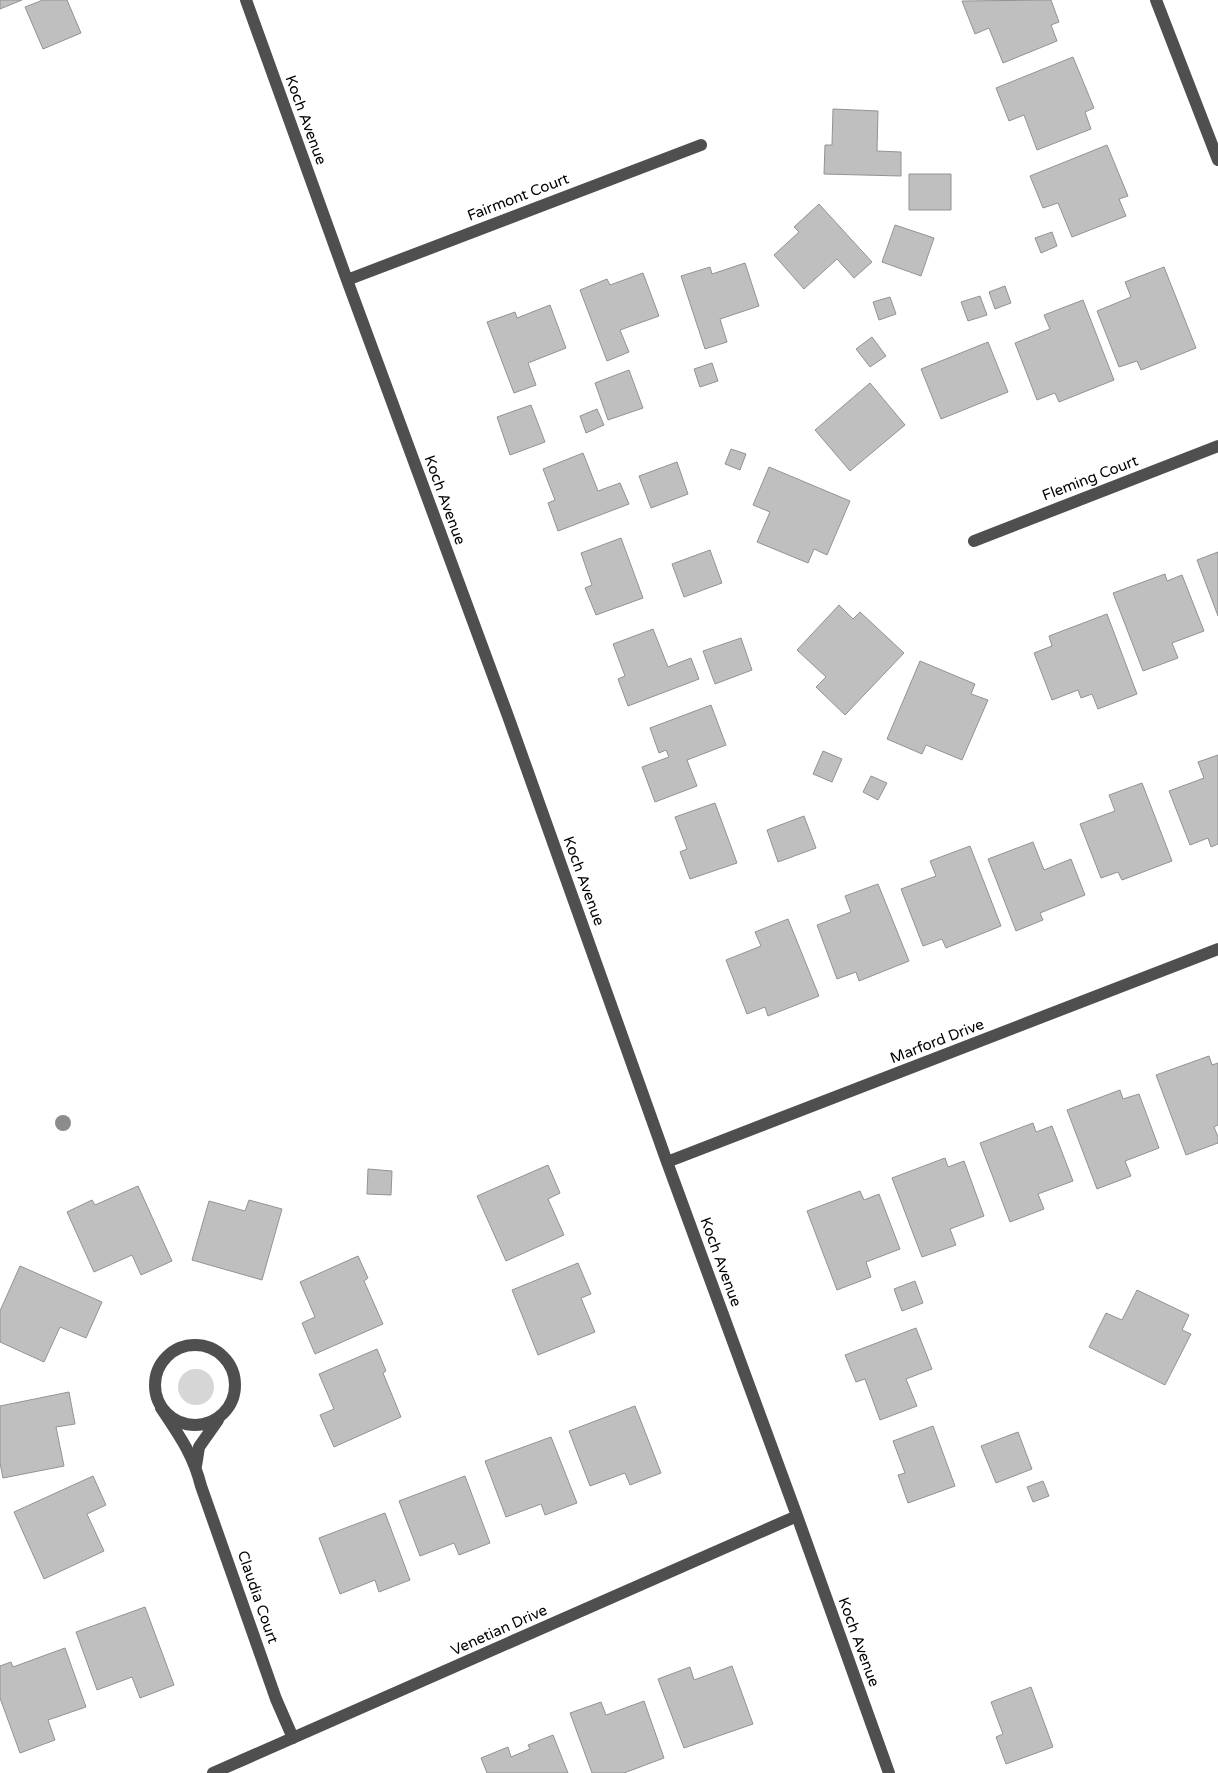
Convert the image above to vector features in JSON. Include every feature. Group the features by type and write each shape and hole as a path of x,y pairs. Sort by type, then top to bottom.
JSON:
{"street":[{"name":"Koch Avenue","path":"246,0 509,719 666,1162 797,1516 889,1773"},
{"path":"1156,0 1218,160"},
{"name":"Fairmont Court","path":"347,280 701,144"},
{"name":"Fleming Court","path":"974,541 1218,446"},
{"name":"Marford Drive","path":"666,1162 1218,949"},
{"name":"Claudia Court","path":"196,1466 199,1446 219,1418 229,1409 234,1397 236,1384 233,1371 227,1360 205,1346 191,1345 177,1349 166,1357 159,1368 155,1382 156,1395 161,1408 184,1442 196,1466 201,1486 276,1699 293,1738"},
{"path":"161,1408 171,1418 182,1424 195,1426 208,1424 219,1418"},
{"name":"Venetian Drive","path":"213,1773 797,1516"}],"shaded area":[{"path":"196,1369 203,1370 209,1374 213,1380 213,1394 209,1400 203,1404 196,1405 189,1404 183,1400 179,1394 178,1387 179,1380 183,1374 189,1370"}],"building":[{"path":"0,0 22,0 0,9"},
{"path":"43,0 67,0 81,33 43,49 25,7"},
{"path":"1051,0 1059,22 1051,25 1057,41 1003,63 989,28 975,34 962,1"},
{"path":"1073,57 1094,108 1085,112 1091,129 1037,150 1024,115 1009,121 996,88"},
{"path":"833,109 878,111 877,151 901,152 901,176 824,174 825,145 832,145"},
{"path":"1107,145 1128,196 1119,199 1126,216 1072,237 1058,203 1043,208 1030,176"},
{"path":"909,174 951,174 951,210 909,210"},
{"path":"819,204 872,262 854,278 837,259 804,289 774,255 799,232 794,227"},
{"path":"895,225 934,238 921,276 882,262"},
{"path":"1052,232 1057,246 1041,253 1035,238"},
{"path":"745,263 759,306 720,319 727,342 705,349 681,276 710,267 712,274"},
{"path":"1164,267 1196,348 1141,370 1137,361 1119,367 1097,311 1131,297 1125,282"},
{"path":"643,273 659,316 620,330 629,352 607,361 580,290 607,279 610,285"},
{"path":"1005,286 1011,303 995,309 989,292"},
{"path":"980,296 987,315 968,321 961,302"},
{"path":"890,297 896,314 879,320 873,302"},
{"path":"1083,300 1114,380 1059,402 1055,393 1037,400 1015,343 1050,329 1044,315"},
{"path":"550,305 566,348 528,363 536,385 514,393 487,322 515,312 517,318"},
{"path":"872,337 886,356 870,367 856,349"},
{"path":"988,342 1008,392 941,419 921,369"},
{"path":"712,363 718,381 700,387 694,369"},
{"path":"629,370 643,408 608,420 595,383"},
{"path":"870,383 905,425 850,471 815,430"},
{"path":"531,405 545,442 510,455 497,417"},
{"path":"597,409 604,425 586,433 580,416"},
{"path":"731,449 746,454 740,470 725,464"},
{"path":"583,453 598,491 620,483 629,504 558,531 548,503 555,500 543,469"},
{"path":"677,462 688,494 651,508 639,476"},
{"path":"769,467 850,501 827,555 814,549 808,563 757,542 770,512 753,505"},
{"path":"621,538 643,598 596,615 585,588 592,585 581,553"},
{"path":"710,550 722,583 684,597 672,564"},
{"path":"1218,552 1218,616 1197,560"},
{"path":"1165,574 1167,581 1182,575 1204,631 1172,643 1178,658 1143,671 1113,593"},
{"path":"839,605 853,619 860,612 904,653 845,715 816,687 826,677 797,650"},
{"path":"1107,614 1137,694 1098,709 1092,694 1081,698 1078,690 1052,700 1034,653 1052,646 1049,636"},
{"path":"653,629 668,667 691,658 699,679 628,706 618,679 625,676 613,644"},
{"path":"741,638 752,670 715,684 703,651"},
{"path":"920,661 975,684 971,694 988,700 962,760 926,745 922,754 887,739"},
{"path":"711,705 726,745 687,760 697,786 655,802 642,767 669,757 666,750 659,753 650,728"},
{"path":"823,751 842,759 832,782 813,774"},
{"path":"1218,755 1218,844 1211,847 1208,838 1190,845 1169,791 1204,778 1198,762"},
{"path":"871,776 887,783 878,800 863,792"},
{"path":"1142,783 1172,861 1122,880 1118,872 1101,878 1080,824 1115,811 1109,795"},
{"path":"715,803 737,863 690,879 680,852 687,849 675,817"},
{"path":"804,816 816,848 778,862 767,830"},
{"path":"1033,842 1044,870 1071,859 1085,895 1040,913 1043,920 1016,931 988,859"},
{"path":"970,846 1001,926 946,948 942,939 923,946 901,889 936,876 930,861"},
{"path":"878,884 909,961 859,981 856,972 837,979 817,925 851,912 845,896"},
{"path":"788,919 819,996 768,1016 765,1007 747,1014 726,960 761,946 755,932"},
{"path":"1209,1056 1212,1065 1218,1063 1218,1125 1214,1127 1218,1143 1186,1155 1156,1075"},
{"path":"1120,1090 1123,1099 1139,1094 1159,1148 1125,1161 1131,1176 1097,1189 1067,1110"},
{"path":"1033,1123 1036,1132 1052,1126 1073,1181 1038,1194 1044,1209 1010,1222 980,1143"},
{"path":"945,1158 948,1167 964,1161 984,1216 950,1229 956,1245 922,1257 892,1178"},
{"path":"548,1165 560,1193 548,1199 564,1235 506,1261 477,1196"},
{"path":"368,1169 392,1171 391,1195 367,1194"},
{"path":"138,1186 172,1261 141,1275 132,1255 94,1272 67,1212 92,1200 95,1205"},
{"path":"860,1191 864,1200 879,1194 900,1249 866,1262 871,1277 837,1290 807,1211"},
{"path":"249,1200 282,1209 262,1280 192,1260 209,1201 245,1211"},
{"path":"358,1256 368,1278 364,1281 383,1324 315,1354 302,1323 315,1317 300,1282"},
{"path":"578,1263 591,1294 581,1298 595,1332 538,1355 512,1290"},
{"path":"20,1266 102,1302 86,1338 60,1327 44,1362 0,1342 0,1311"},
{"path":"915,1281 923,1303 902,1311 894,1289"},
{"path":"1137,1290 1189,1315 1182,1330 1191,1334 1165,1385 1089,1347 1106,1313 1122,1320"},
{"path":"916,1328 932,1369 906,1379 917,1406 880,1420 865,1379 856,1382 845,1355"},
{"path":"377,1349 386,1371 383,1373 401,1417 334,1447 320,1415 334,1409 319,1374"},
{"path":"69,1392 75,1424 56,1427 64,1466 3,1478 0,1463 0,1406"},
{"path":"635,1406 661,1473 630,1485 625,1473 590,1486 569,1431"},
{"path":"933,1426 955,1486 908,1503 898,1475 905,1473 893,1441"},
{"path":"1018,1432 1032,1469 996,1483 981,1446"},
{"path":"551,1437 577,1503 545,1515 541,1504 506,1517 485,1461"},
{"path":"93,1476 106,1505 87,1514 104,1551 44,1579 14,1512"},
{"path":"465,1476 490,1543 459,1555 454,1543 420,1556 399,1501"},
{"path":"1043,1481 1049,1496 1033,1502 1027,1487"},
{"path":"385,1513 410,1580 379,1592 375,1580 340,1594 319,1538"},
{"path":"145,1607 174,1685 140,1698 132,1677 97,1690 76,1632"},
{"path":"65,1648 86,1707 48,1720 55,1740 20,1753 0,1698 0,1666 11,1662 13,1667"},
{"path":"732,1666 753,1724 684,1748 658,1679 690,1667 694,1680"},
{"path":"1031,1687 1053,1747 1006,1764 996,1737 1003,1734 991,1702"},
{"path":"644,1701 664,1758 624,1773 592,1773 570,1713 601,1702 606,1715"},
{"path":"553,1735 568,1773 487,1773 481,1758 508,1747 511,1757 530,1749 528,1745"}]}
